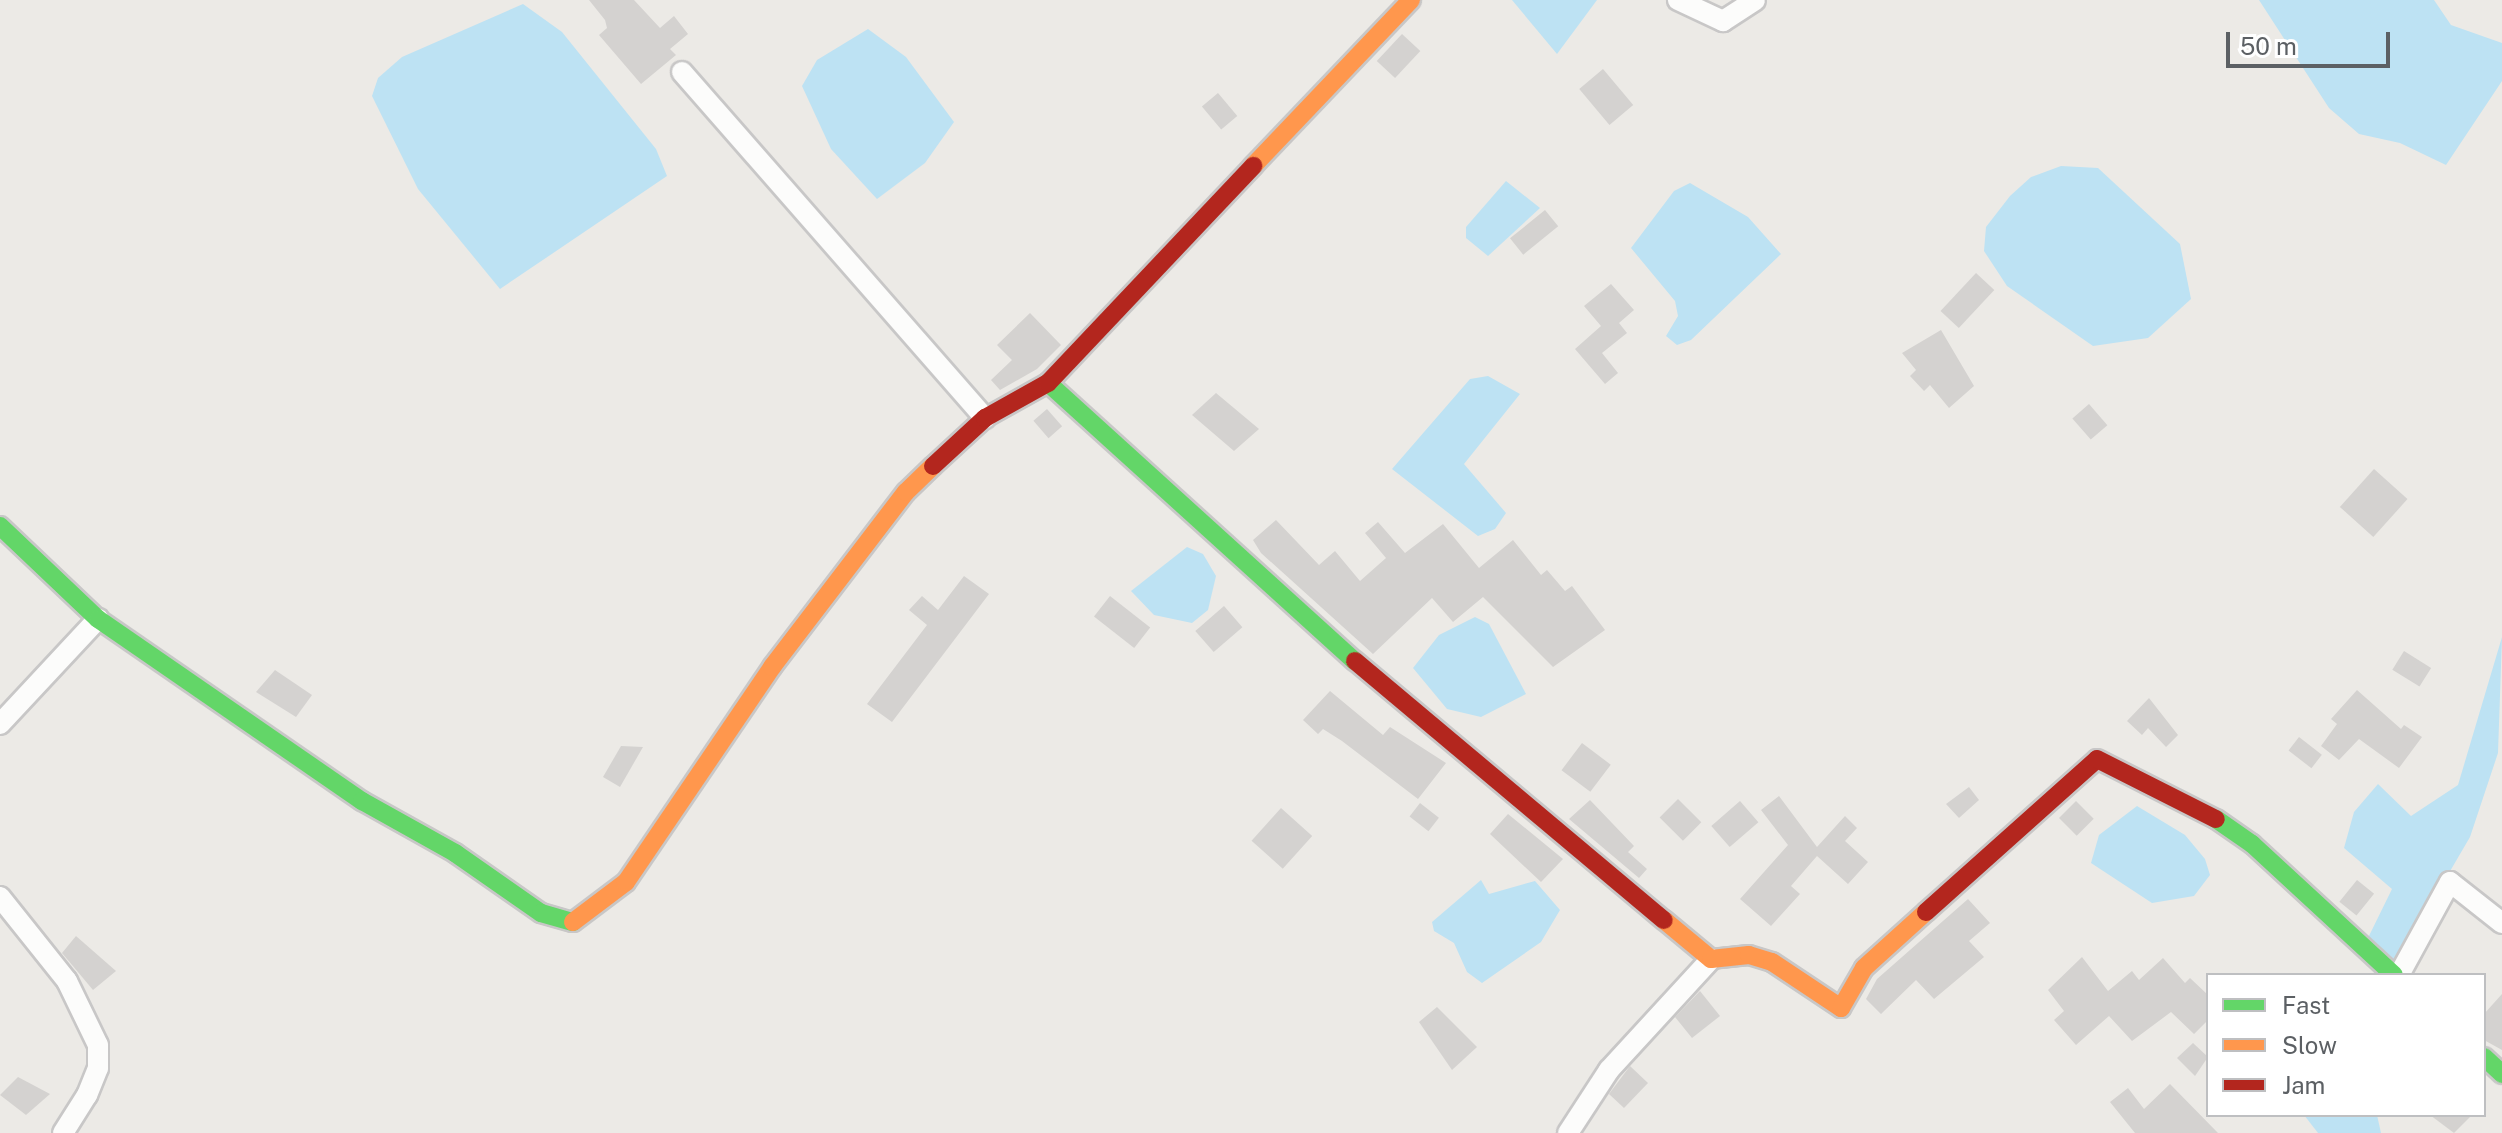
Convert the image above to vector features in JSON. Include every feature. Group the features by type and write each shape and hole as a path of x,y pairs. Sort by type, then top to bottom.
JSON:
{"street":[{"path":"0,526 98,619 362,801 455,853 541,913 572,923 626,882 772,667 906,492 985,418 1048,383 1411,0"},
{"path":"1678,0 1723,21 1755,0"},
{"path":"682,72 985,418"},
{"path":"1048,383 1419,719 1711,959"},
{"path":"0,724 98,619"},
{"path":"1568,1133 1609,1070 1711,959 1749,955 1772,962 1841,1008 1874,958 2097,759 2193,803 2252,844 2395,973"},
{"path":"2398,973 2450,882 2502,923"},
{"path":"0,897 67,981 98,1045 92,1081 63,1133"},
{"path":"2486,1059 2502,1074"}],"water":[{"path":"1512,0 1597,0 1557,54"},
{"path":"2259,0 2434,0 2451,25 2502,43 2502,81 2446,165 2400,143 2359,134 2329,108"},
{"path":"523,4 562,32 656,149 667,176 500,289 418,189 372,96 378,78 402,57"},
{"path":"868,29 906,57 954,122 925,163 877,199 831,149 802,86 817,60"},
{"path":"2061,166 2098,168 2180,244 2191,299 2148,338 2093,346 2007,286 1984,251 1986,227 2010,196 2031,177"},
{"path":"1506,181 1540,208 1488,256 1466,238 1466,227"},
{"path":"1690,183 1748,217 1781,254 1691,340 1677,345 1666,336 1678,316 1675,301 1631,248 1674,191"},
{"path":"1488,376 1520,394 1464,464 1506,513 1495,529 1478,536 1392,469 1470,379"},
{"path":"1187,547 1203,554 1216,576 1208,610 1192,623 1154,615 1131,591"},
{"path":"1475,617 1489,624 1526,694 1481,717 1447,709 1413,668 1439,635"},
{"path":"2502,637 2498,753 2470,837 2397,962 2367,940 2392,889 2344,848 2354,812 2378,784 2411,816 2458,785"},
{"path":"2137,806 2185,835 2205,859 2210,875 2194,896 2152,903 2091,863 2099,835"},
{"path":"1481,880 1489,894 1535,881 1560,910 1541,942 1482,983 1467,972 1454,943 1434,931 1432,922"},
{"path":"2306,1117 2377,1117 2381,1133 2318,1133"}],"building":[{"path":"589,0 634,0 660,28 674,16 688,34 670,49 676,55 641,84 599,35 607,28 605,20"},
{"path":"1402,34 1420,51 1395,78 1377,61"},
{"path":"1603,69 1633,105 1609,125 1579,89"},
{"path":"1218,93 1237,116 1221,129 1202,106"},
{"path":"1545,210 1558,226 1523,255 1510,238"},
{"path":"1976,273 1994,290 1959,328 1941,311"},
{"path":"1611,284 1634,310 1619,323 1627,333 1602,353 1618,373 1605,384 1575,349 1601,326 1584,306"},
{"path":"1030,313 1061,345 1037,369 1000,390 991,380 1012,360 997,345"},
{"path":"1941,330 1974,386 1949,408 1930,385 1924,391 1910,376 1916,370 1902,353"},
{"path":"1216,393 1259,429 1234,451 1192,415"},
{"path":"2089,404 2107,425 2091,440 2072,418"},
{"path":"1047,409 1062,426 1049,438 1033,421"},
{"path":"2374,469 2407,499 2373,537 2340,507"},
{"path":"1276,520 1319,565 1335,551 1360,581 1386,558 1365,533 1378,522 1405,553 1443,524 1479,568 1513,540 1541,575 1547,570 1565,591 1572,586 1605,630 1553,667 1483,597 1453,622 1432,598 1373,654 1261,553 1253,540"},
{"path":"964,576 989,594 892,722 867,704 927,625 909,610 922,596 938,610"},
{"path":"1110,596 1150,627 1134,648 1094,616"},
{"path":"1224,606 1242,627 1214,652 1195,631"},
{"path":"2404,651 2431,668 2419,687 2392,670"},
{"path":"275,670 312,695 296,717 256,692"},
{"path":"2357,690 2401,729 2404,725 2422,737 2399,768 2359,739 2339,760 2321,746 2337,724 2331,719"},
{"path":"1330,691 1383,735 1390,727 1446,763 1418,799 1342,741 1323,729 1318,734 1303,720"},
{"path":"2149,698 2178,735 2166,747 2148,728 2142,735 2127,721"},
{"path":"2299,737 2322,755 2311,768 2289,750"},
{"path":"1582,743 1611,765 1590,792 1562,770"},
{"path":"621,746 643,747 620,787 603,777"},
{"path":"1969,787 1979,800 1959,818 1946,804"},
{"path":"1779,796 1817,847 1845,816 1857,828 1845,841 1868,862 1848,884 1817,856 1791,886 1800,894 1771,926 1740,899 1788,845 1761,810"},
{"path":"1678,799 1701,822 1683,841 1660,817"},
{"path":"1590,800 1634,846 1628,852 1647,869 1639,878 1569,819"},
{"path":"1740,801 1758,822 1730,847 1711,826"},
{"path":"2076,801 2094,819 2077,836 2059,818"},
{"path":"1420,803 1439,818 1428,831 1410,816"},
{"path":"1281,808 1312,836 1283,869 1252,841"},
{"path":"1508,814 1563,859 1541,882 1490,834"},
{"path":"2357,880 2374,894 2356,916 2339,902"},
{"path":"1968,899 1990,923 1969,941 1984,957 1934,999 1916,980 1881,1014 1866,999 1877,979"},
{"path":"76,936 116,971 93,990 62,953"},
{"path":"2082,957 2108,991 2132,971 2139,980 2163,958 2185,983 2190,978 2206,993 2206,1022 2194,1034 2171,1012 2132,1041 2109,1016 2076,1045 2054,1020 2064,1011 2048,990"},
{"path":"1700,991 1720,1016 1692,1038 1675,1017"},
{"path":"2502,994 2502,1050 2486,1041 2486,1012"},
{"path":"1437,1007 1477,1047 1452,1070 1419,1022"},
{"path":"2193,1043 2206,1055 2195,1076 2177,1058"},
{"path":"1630,1066 1648,1083 1624,1108 1609,1094"},
{"path":"18,1077 50,1094 26,1115 0,1095"},
{"path":"2170,1084 2218,1133 2135,1133 2110,1102 2128,1088 2144,1109"},
{"path":"2433,1117 2470,1117 2454,1133"}],"traffic: fast":[{"path":"1048,383 1355,661"},
{"path":"0,526 98,619 362,801 455,853 541,913 573,922"},
{"path":"2216,819 2252,844 2392,973"},
{"path":"2486,1059 2502,1074"}],"traffic: slow":[{"path":"1253,166 1411,0"},
{"path":"573,922 626,882 772,667 906,492 933,466"},
{"path":"1664,920 1711,959 1749,955 1772,962 1841,1008 1864,968 1926,912"}],"traffic: jam":[{"path":"933,466 985,418 1048,383 1253,166"},
{"path":"1355,661 1664,920"},
{"path":"1926,912 2097,759 2216,819"}]}
